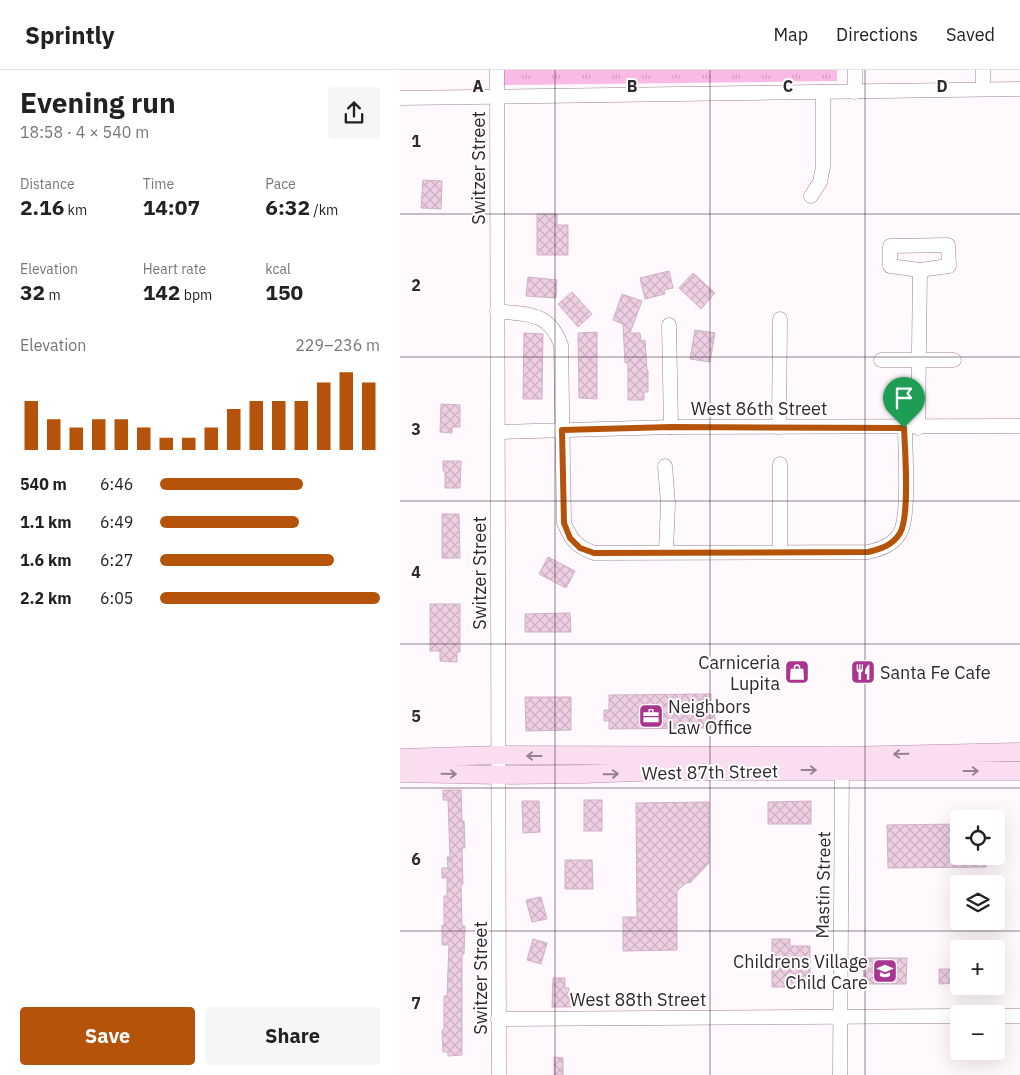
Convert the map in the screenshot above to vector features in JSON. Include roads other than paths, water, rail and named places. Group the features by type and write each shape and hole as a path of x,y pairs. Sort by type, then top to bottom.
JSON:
{"main road":[{"name":"West 87th Street","path":"400,773 591,774 842,763 1020,752"},
{"name":"West 87th Street","path":"400,758 498,755 842,763 1020,771"}],"street":[{"name":"Switzer Street","path":"497,70 499,1075"},
{"path":"855,70 855,92"},
{"path":"983,70 983,89"},
{"path":"400,98 1020,89"},
{"path":"811,196 820,182 823,167 823,92"},
{"path":"497,311 539,317 549,324 557,334 561,346 564,523 570,538 580,548 594,553 868,552 881,549 891,543 901,532 905,516 911,428 919,360 920,270"},
{"path":"779,427 780,318"},
{"path":"669,325 671,427"},
{"path":"882,360 954,360"},
{"name":"West 86th Street","path":"498,432 671,427 911,428 1020,426"},
{"path":"780,464 780,552"},
{"path":"665,466 668,503 666,552"},
{"name":"Mastin Street","path":"840,1075 842,763"},
{"name":"West 88th Street","path":"498,1019 950,1016"},
{"path":"1005,1016 1020,1016"}],"place":[{"name":"Carniceria Lupita","path":"797,672"},
{"name":"Santa Fe Cafe","path":"863,672"},
{"name":"Neighbors Law Office","path":"651,716"},
{"name":"Childrens Village Child Care","path":"885,971"}]}
